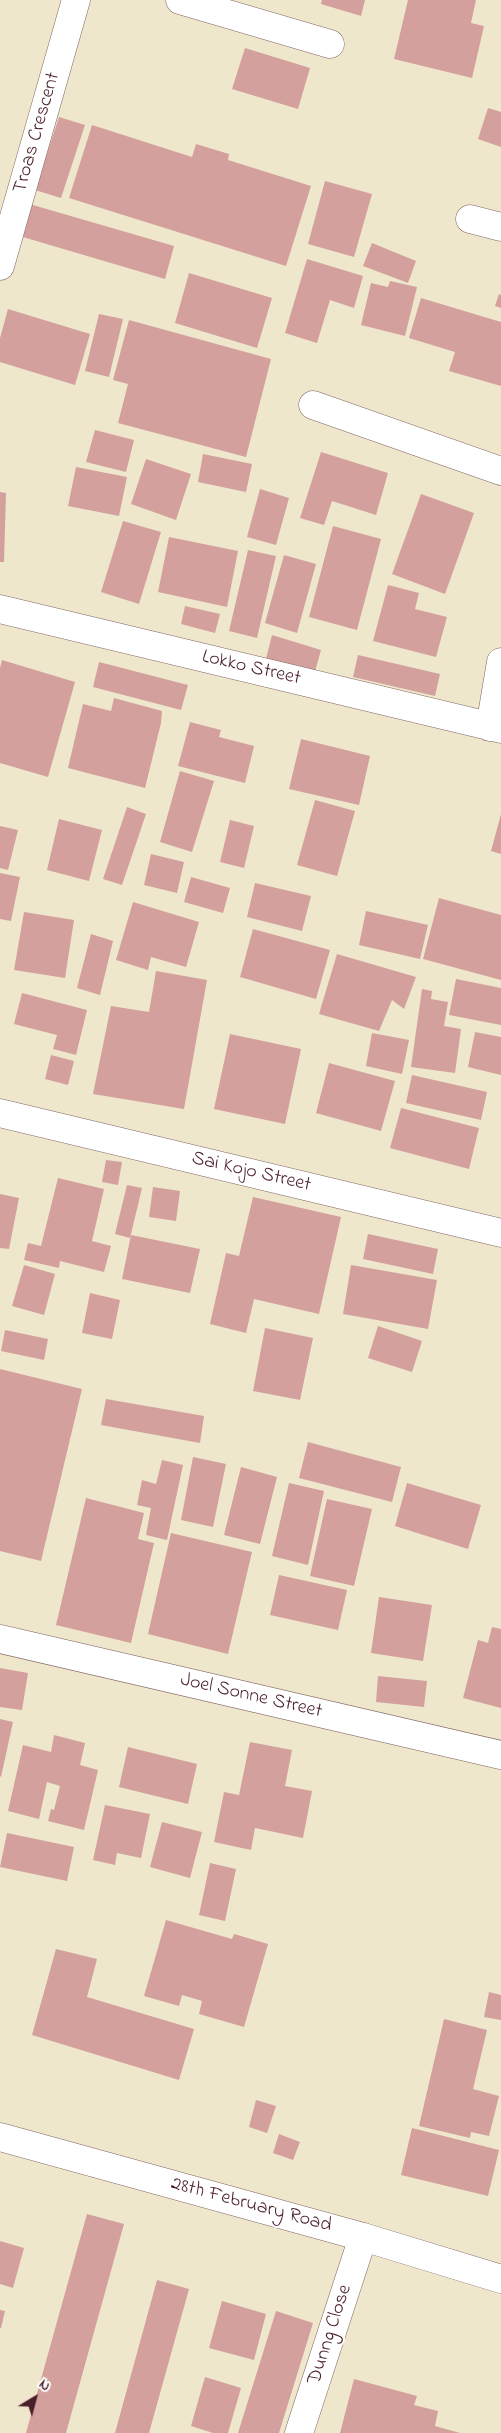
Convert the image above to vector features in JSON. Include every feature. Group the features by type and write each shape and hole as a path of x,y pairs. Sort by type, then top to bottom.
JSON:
{"street":[{"name":"Troas Crescent","path":"0,266 76,0"},
{"path":"180,0 330,44"},
{"path":"470,219 501,227"},
{"path":"313,406 501,471"},
{"name":"Lokko Street","path":"0,609 496,728"},
{"path":"496,728 501,662"},
{"name":"Sai Kojo Street","path":"0,1113 501,1233"},
{"name":"Joel Sonne Street","path":"0,1638 501,1755"},
{"name":"28th February Road","path":"0,2137 363,2237 501,2279"},
{"name":"Dunng Close","path":"299,2433 363,2237"}],"building":[{"path":"322,0 365,0 361,16 321,4"},
{"path":"408,0 476,0 471,23 484,26 472,78 394,59"},
{"path":"245,48 310,68 298,109 232,89"},
{"path":"488,108 501,112 501,147 478,139"},
{"path":"59,117 85,125 61,198 35,190"},
{"path":"92,125 192,157 196,144 229,154 228,160 311,186 286,266 69,198"},
{"path":"325,181 372,194 354,257 308,244"},
{"path":"26,203 174,246 165,279 16,235"},
{"path":"372,243 416,261 408,283 363,266"},
{"path":"307,259 363,276 354,308 330,300 317,343 285,333"},
{"path":"189,273 272,298 257,348 175,323"},
{"path":"390,281 417,287 405,336 361,325 371,283 388,287"},
{"path":"499,294 501,295 501,308 495,306"},
{"path":"421,298 501,322 501,386 449,371 455,352 409,338"},
{"path":"8,309 90,334 75,385 0,362 0,338"},
{"path":"99,314 123,319 109,377 85,371"},
{"path":"129,320 271,359 246,457 118,423 128,384 113,380"},
{"path":"95,430 134,440 126,472 86,462"},
{"path":"321,452 388,473 376,515 332,501 324,525 300,518"},
{"path":"203,454 252,464 246,492 198,482"},
{"path":"146,459 191,474 176,520 131,504"},
{"path":"76,467 127,477 119,516 68,506"},
{"path":"260,489 289,498 276,545 247,537"},
{"path":"0,492 6,493 4,562 0,562"},
{"path":"421,494 474,513 445,594 392,574"},
{"path":"123,521 161,532 139,604 101,592"},
{"path":"333,526 381,539 357,630 309,617"},
{"path":"169,537 238,551 227,607 158,592"},
{"path":"248,550 276,556 257,638 229,631"},
{"path":"284,555 316,564 297,633 265,623"},
{"path":"388,585 419,593 415,609 447,617 436,657 373,641"},
{"path":"185,606 220,614 215,633 181,624"},
{"path":"272,635 321,650 314,675 266,659"},
{"path":"358,655 440,674 435,696 353,677"},
{"path":"2,660 75,682 48,777 0,763 0,668"},
{"path":"99,662 188,685 181,710 93,687"},
{"path":"114,698 162,711 161,723 145,788 68,768 83,704 111,711"},
{"path":"190,722 221,730 219,737 254,746 245,783 178,766"},
{"path":"301,739 370,756 359,805 289,789"},
{"path":"180,771 214,781 192,852 160,842"},
{"path":"315,800 355,811 337,876 297,865"},
{"path":"127,807 146,814 122,885 103,879"},
{"path":"501,814 501,854 491,851"},
{"path":"59,819 102,830 89,881 47,870"},
{"path":"230,820 254,826 244,868 220,862"},
{"path":"0,826 18,830 8,870 0,868"},
{"path":"151,854 184,862 177,893 144,885"},
{"path":"0,873 20,877 11,921 0,919"},
{"path":"191,877 230,888 223,913 184,902"},
{"path":"255,883 311,896 302,931 247,917"},
{"path":"439,898 501,915 501,980 423,959"},
{"path":"133,902 199,922 186,967 151,957 148,970 116,960"},
{"path":"366,911 428,925 420,959 359,945"},
{"path":"24,912 74,920 65,978 14,970"},
{"path":"253,929 330,950 316,999 240,977"},
{"path":"91,934 113,941 100,995 77,988"},
{"path":"337,954 416,977 404,1009 392,1000 379,1031 319,1014"},
{"path":"156,971 207,980 184,1109 93,1094 111,1006 149,1012"},
{"path":"456,979 501,988 501,1025 449,1015"},
{"path":"422,989 432,991 431,999 448,1002 444,1026 461,1029 455,1073 411,1067"},
{"path":"22,993 87,1010 76,1055 53,1049 57,1035 14,1024"},
{"path":"475,1032 501,1037 501,1075 468,1067"},
{"path":"372,1033 409,1040 402,1074 366,1066"},
{"path":"230,1034 301,1049 285,1124 214,1109"},
{"path":"51,1055 74,1061 68,1085 45,1079"},
{"path":"329,1063 395,1081 381,1131 316,1113"},
{"path":"412,1075 487,1092 481,1120 406,1103"},
{"path":"401,1108 479,1128 469,1169 390,1148"},
{"path":"106,1160 122,1162 118,1185 102,1182"},
{"path":"58,1178 104,1189 92,1241 111,1246 104,1272 60,1261 59,1268 24,1260 28,1243 41,1246"},
{"path":"127,1185 142,1188 130,1238 115,1234"},
{"path":"153,1187 180,1191 176,1221 149,1217"},
{"path":"0,1194 19,1198 9,1249 0,1248"},
{"path":"253,1197 341,1217 319,1314 254,1299 246,1333 210,1324 226,1253 239,1256"},
{"path":"368,1234 438,1249 433,1274 363,1259"},
{"path":"131,1235 200,1249 190,1293 122,1279"},
{"path":"24,1265 55,1274 44,1315 12,1306"},
{"path":"351,1265 437,1280 428,1329 343,1314"},
{"path":"90,1293 120,1300 112,1339 82,1333"},
{"path":"378,1326 422,1341 412,1372 368,1358"},
{"path":"265,1328 313,1338 300,1400 253,1391"},
{"path":"5,1330 48,1339 44,1360 1,1351"},
{"path":"0,1369 82,1389 41,1561 0,1551"},
{"path":"106,1399 204,1416 200,1443 101,1425"},
{"path":"308,1442 401,1467 392,1502 299,1478"},
{"path":"193,1457 226,1464 213,1527 181,1520"},
{"path":"162,1460 183,1465 167,1540 146,1535 151,1508 137,1505 142,1480 156,1484"},
{"path":"241,1467 277,1477 260,1544 224,1535"},
{"path":"289,1483 324,1491 308,1565 272,1556"},
{"path":"407,1483 481,1505 468,1549 395,1526"},
{"path":"86,1498 144,1513 138,1539 154,1543 131,1643 56,1625"},
{"path":"327,1499 372,1509 354,1586 310,1576"},
{"path":"171,1533 252,1552 228,1654 148,1634"},
{"path":"279,1575 347,1590 338,1630 270,1615"},
{"path":"379,1597 432,1605 423,1661 371,1653"},
{"path":"492,1627 501,1629 501,1708 463,1698 478,1640 488,1643"},
{"path":"0,1668 28,1673 22,1710 0,1707"},
{"path":"378,1676 427,1681 424,1707 376,1702"},
{"path":"0,1719 13,1722 1,1777 0,1776"},
{"path":"54,1735 85,1743 80,1765 98,1770 84,1830 48,1821 51,1809 54,1810 60,1786 47,1782 39,1819 8,1811 23,1745 51,1752"},
{"path":"250,1742 292,1750 285,1786 312,1791 303,1838 255,1828 251,1850 214,1842 224,1792 239,1795"},
{"path":"128,1747 197,1764 188,1804 119,1787"},
{"path":"105,1805 150,1814 141,1858 117,1853 115,1865 93,1860"},
{"path":"162,1822 202,1832 190,1878 150,1867"},
{"path":"7,1833 74,1847 67,1881 0,1867"},
{"path":"210,1863 236,1869 225,1921 199,1915"},
{"path":"166,1920 232,1939 234,1934 268,1944 244,2027 199,2014 202,2001 182,1995 179,2006 144,1996"},
{"path":"56,1949 97,1959 87,1997 194,2029 179,2080 32,2035"},
{"path":"489,1992 501,1995 501,2020 484,2017"},
{"path":"444,2019 487,2030 473,2089 499,2096 489,2136 471,2132 470,2138 419,2126"},
{"path":"256,2100 276,2106 267,2133 249,2127"},
{"path":"412,2128 499,2150 488,2196 401,2175"},
{"path":"279,2134 300,2142 293,2160 273,2153"},
{"path":"87,2214 124,2224 66,2433 26,2433"},
{"path":"0,2241 24,2248 13,2288 0,2284"},
{"path":"157,2280 189,2289 149,2433 115,2433"},
{"path":"222,2301 266,2314 254,2360 209,2348"},
{"path":"0,2310 5,2311 1,2328 0,2328"},
{"path":"276,2311 313,2323 279,2433 238,2433"},
{"path":"205,2377 241,2388 228,2433 213,2433 191,2426"},
{"path":"354,2379 417,2396 414,2405 438,2411 435,2426 460,2433 340,2433"}]}
